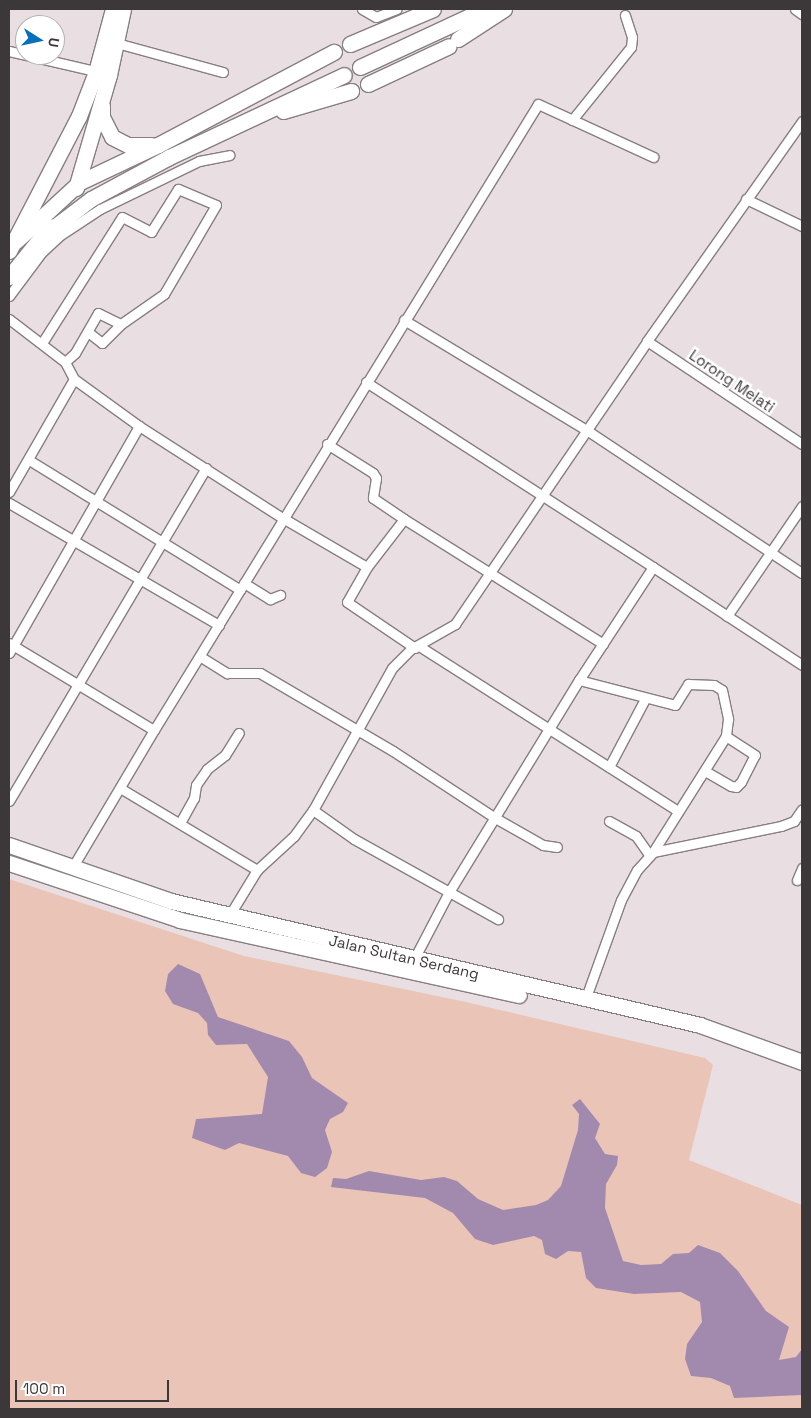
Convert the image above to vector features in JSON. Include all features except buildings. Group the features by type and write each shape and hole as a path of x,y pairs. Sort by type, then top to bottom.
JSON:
{"highway":[{"path":"111,41 113,9"},
{"path":"124,9 111,41 103,73 102,117 112,137 128,145 158,145"},
{"path":"350,44 433,9"},
{"path":"360,67 485,9"},
{"path":"368,84 453,43 504,9"},
{"path":"12,246 80,182 158,145 334,52"},
{"path":"12,246 24,217 103,73"},
{"path":"44,234 91,199 230,126 344,75"},
{"path":"230,126 351,91"},
{"path":"9,277 44,234 80,182 102,102"},
{"name":"Jalan Sultan Serdang","path":"9,845 171,901 228,924 682,1031 744,1049 802,1072"},
{"name":"Jalan Sultan Serdang","path":"9,864 153,913 228,924 414,959 700,1026 802,1062"}],"street":[{"path":"362,9 376,17 397,9"},
{"path":"796,9 802,14"},
{"path":"572,120 631,47 632,37 624,15"},
{"path":"111,41 223,72"},
{"path":"9,51 103,73"},
{"path":"72,868 154,730 201,657 282,517 538,104 653,157"},
{"path":"228,924 257,870 294,836 313,810 356,729 392,668 417,647 455,624 545,496 648,341 746,199 802,122"},
{"path":"9,296 41,253 60,236 100,209 199,161 229,154"},
{"path":"42,343 119,219 125,217 151,232 178,189 216,205 164,294 122,324 102,343 88,332"},
{"path":"746,199 802,226"},
{"path":"65,362 75,353 98,313 122,324"},
{"path":"9,319 65,362 74,380 139,426 282,517 367,567"},
{"path":"404,320 588,431 802,573"},
{"name":"Lorong Melati","path":"648,341 802,444"},
{"path":"9,492 74,380"},
{"path":"366,382 545,496 802,665"},
{"path":"139,426 10,647 154,730"},
{"path":"327,444 373,473 376,478 372,498 489,575 602,644"},
{"path":"29,460 95,502 242,586 270,599 280,595"},
{"path":"9,801 206,468"},
{"path":"9,503 219,625"},
{"path":"727,616 802,506"},
{"path":"404,519 367,567 348,598 348,605 678,811"},
{"path":"414,959 449,892 497,819 579,680 653,567"},
{"path":"201,657 228,673 260,673 356,729 497,819 543,845 557,847"},
{"path":"579,680 645,700 675,705 688,684 718,686 727,707 726,736 652,854 637,870 621,900 585,1000"},
{"path":"609,767 645,700"},
{"path":"180,823 194,798 196,785 207,769 225,755 239,733"},
{"path":"705,771 731,786 741,782 755,755 726,736"},
{"path":"120,788 257,870"},
{"path":"313,810 354,839 498,919"},
{"path":"652,854 781,826 794,821 801,813"},
{"path":"609,821 636,836 652,854"},
{"path":"797,880 802,868"}],"shaded area":[{"path":"9,879 244,956 466,1002 705,1058 713,1065 689,1160 802,1205 802,1409 9,1409"},
{"path":"178,964 200,974 218,1017 289,1041 302,1057 312,1078 348,1103 343,1112 330,1119 325,1130 332,1152 327,1168 315,1177 301,1173 288,1156 239,1143 225,1150 192,1138 196,1119 262,1114 268,1077 247,1044 216,1045 208,1035 207,1023 198,1013 173,1004 165,991 168,974"},
{"path":"580,1099 600,1124 595,1138 605,1154 618,1156 617,1165 606,1184 605,1208 623,1261 641,1265 661,1264 673,1254 689,1253 698,1245 720,1253 738,1271 766,1311 789,1327 779,1360 796,1357 802,1349 802,1395 734,1398 730,1386 711,1378 691,1376 685,1359 687,1344 702,1322 700,1302 681,1292 634,1294 596,1288 586,1278 581,1252 568,1251 556,1259 545,1254 542,1240 534,1236 493,1245 475,1239 453,1213 425,1198 331,1187 333,1178 346,1179 369,1171 421,1180 444,1177 457,1181 478,1199 503,1210 536,1205 548,1200 561,1186 578,1130 579,1114 572,1105"}]}
